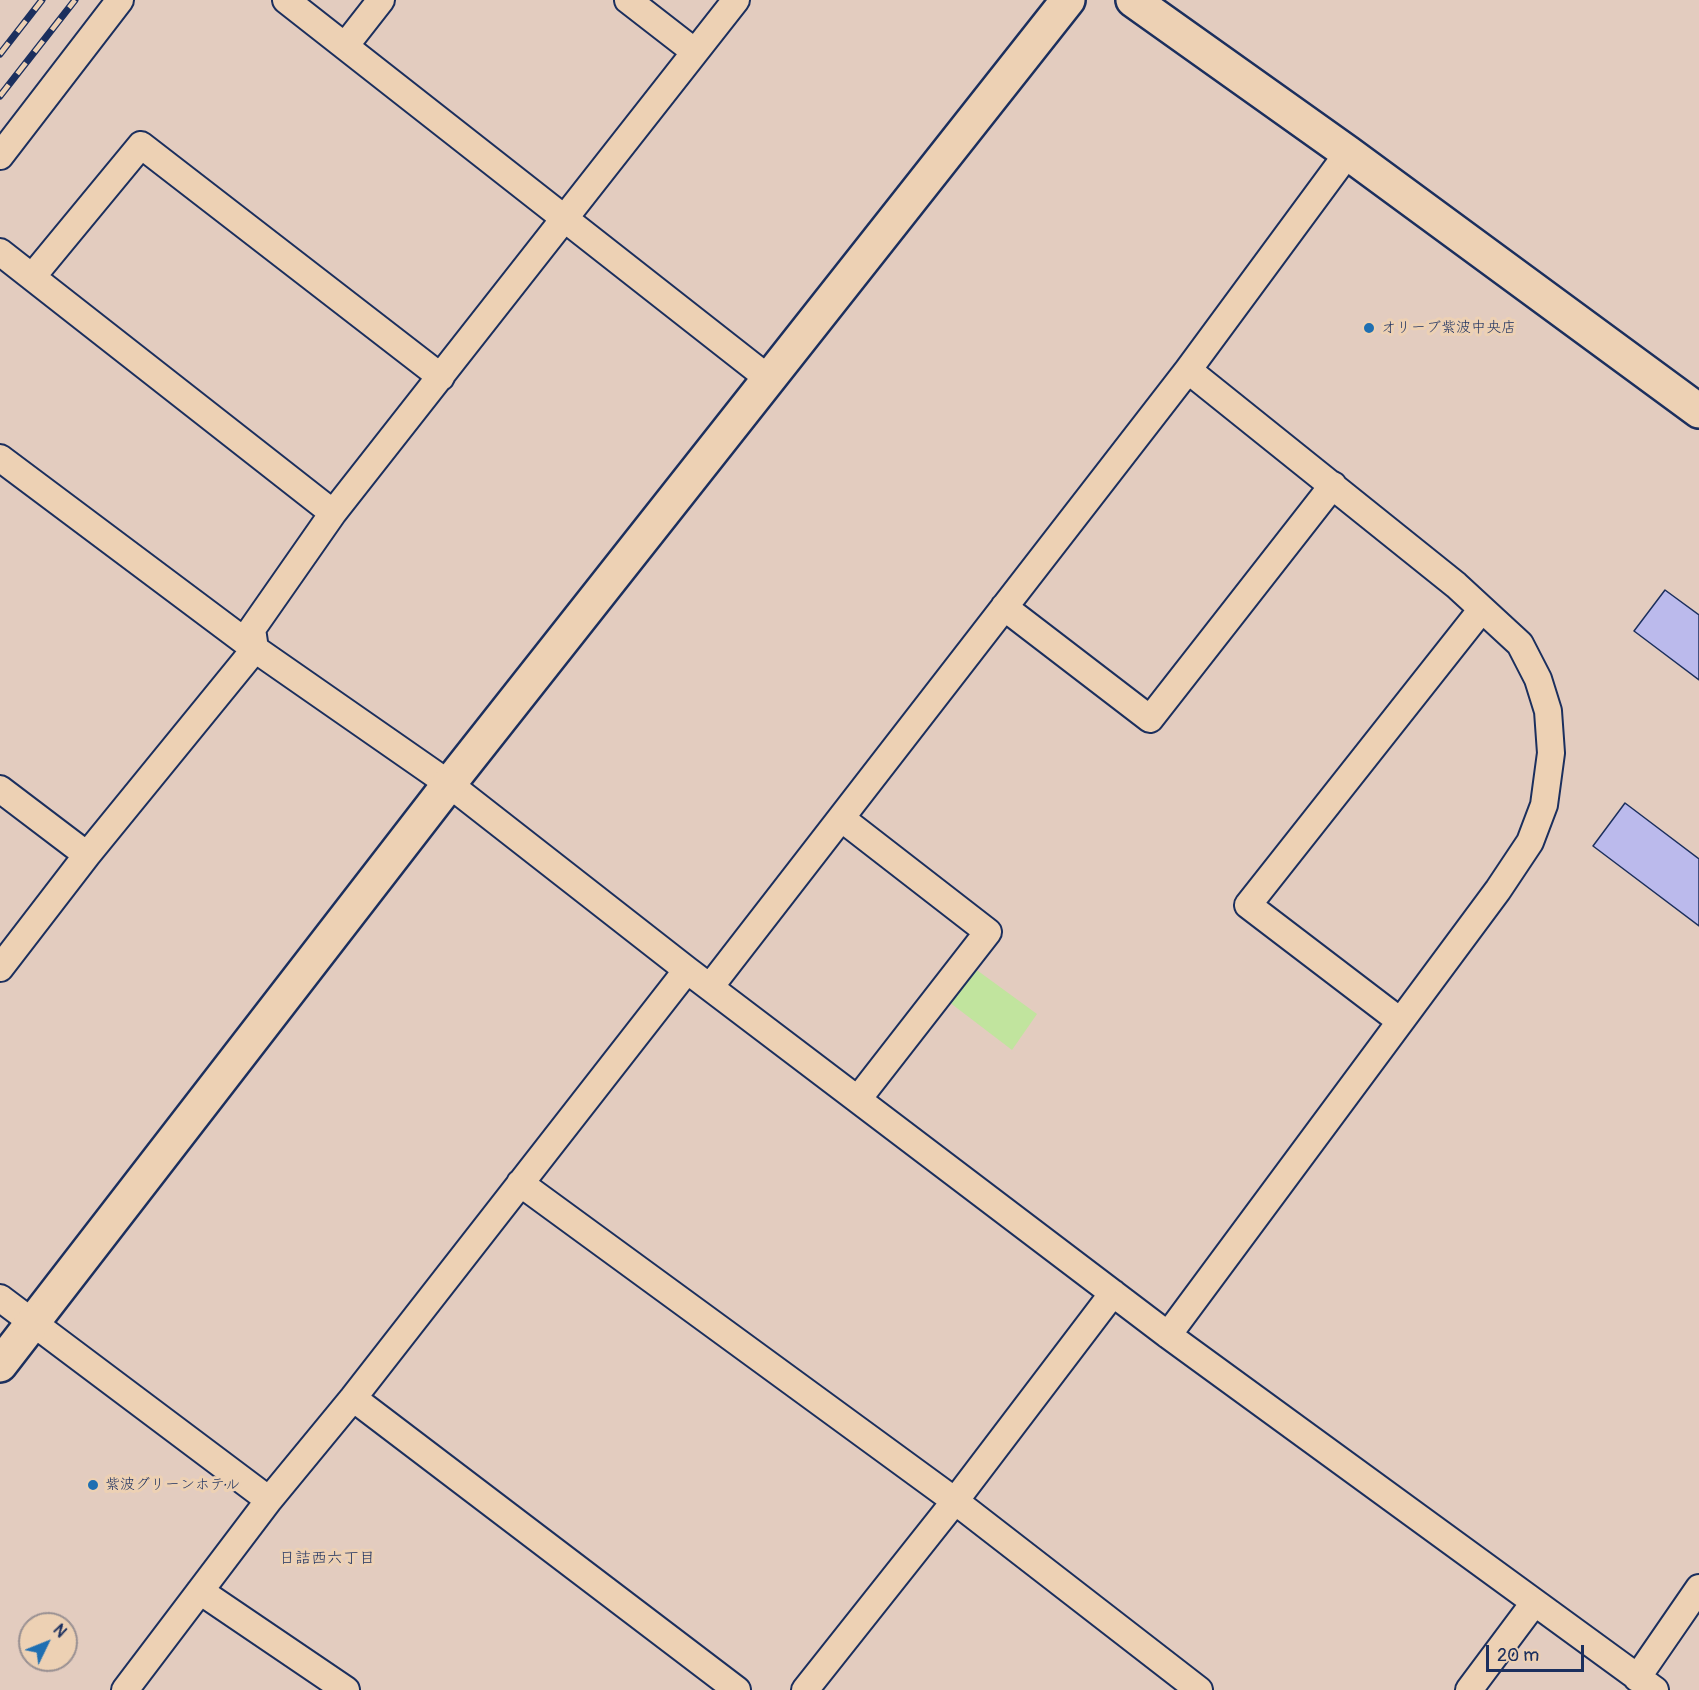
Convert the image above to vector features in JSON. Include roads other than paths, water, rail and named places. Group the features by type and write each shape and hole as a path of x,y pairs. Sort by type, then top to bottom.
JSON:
{"street":[{"path":"0,156 120,0"},
{"path":"285,0 769,378"},
{"path":"345,46 381,0"},
{"path":"628,0 695,52"},
{"path":"0,968 87,855 255,649 252,629 333,513 736,0"},
{"path":"0,1365 450,784 1068,0"},
{"path":"1133,0 1348,153 1699,411"},
{"path":"32,277 141,145 441,377"},
{"path":"710,987 1188,370 1348,153"},
{"path":"0,252 333,513"},
{"path":"1168,1335 1530,842 1544,805 1551,753 1548,711 1538,679 1520,644 1482,609 1333,485 1188,370"},
{"path":"0,458 255,649 450,784 710,987 1168,1335 1646,1684 1699,1588"},
{"path":"1004,607 1150,719 1333,485"},
{"path":"1400,1021 1248,905 1482,609"},
{"path":"0,789 87,855"},
{"path":"841,818 988,932 858,1099"},
{"path":"125,1690 269,1500 353,1398 687,969"},
{"path":"520,1183 955,1501 1199,1690"},
{"path":"805,1690 955,1501 1113,1293"},
{"path":"0,1298 269,1500"},
{"path":"353,1398 737,1690"},
{"path":"200,1591 346,1690"},
{"path":"1469,1690 1534,1603"}],"railway":[{"path":"0,54 42,0"},
{"path":"0,96 75,0"}],"place":[{"name":"オリーブ紫波中央店","path":"1369,328"},
{"name":"紫波グリーンホテル","path":"93,1485"}],"district":[{"name":"日詰西六丁目","path":"327,1559"}]}
